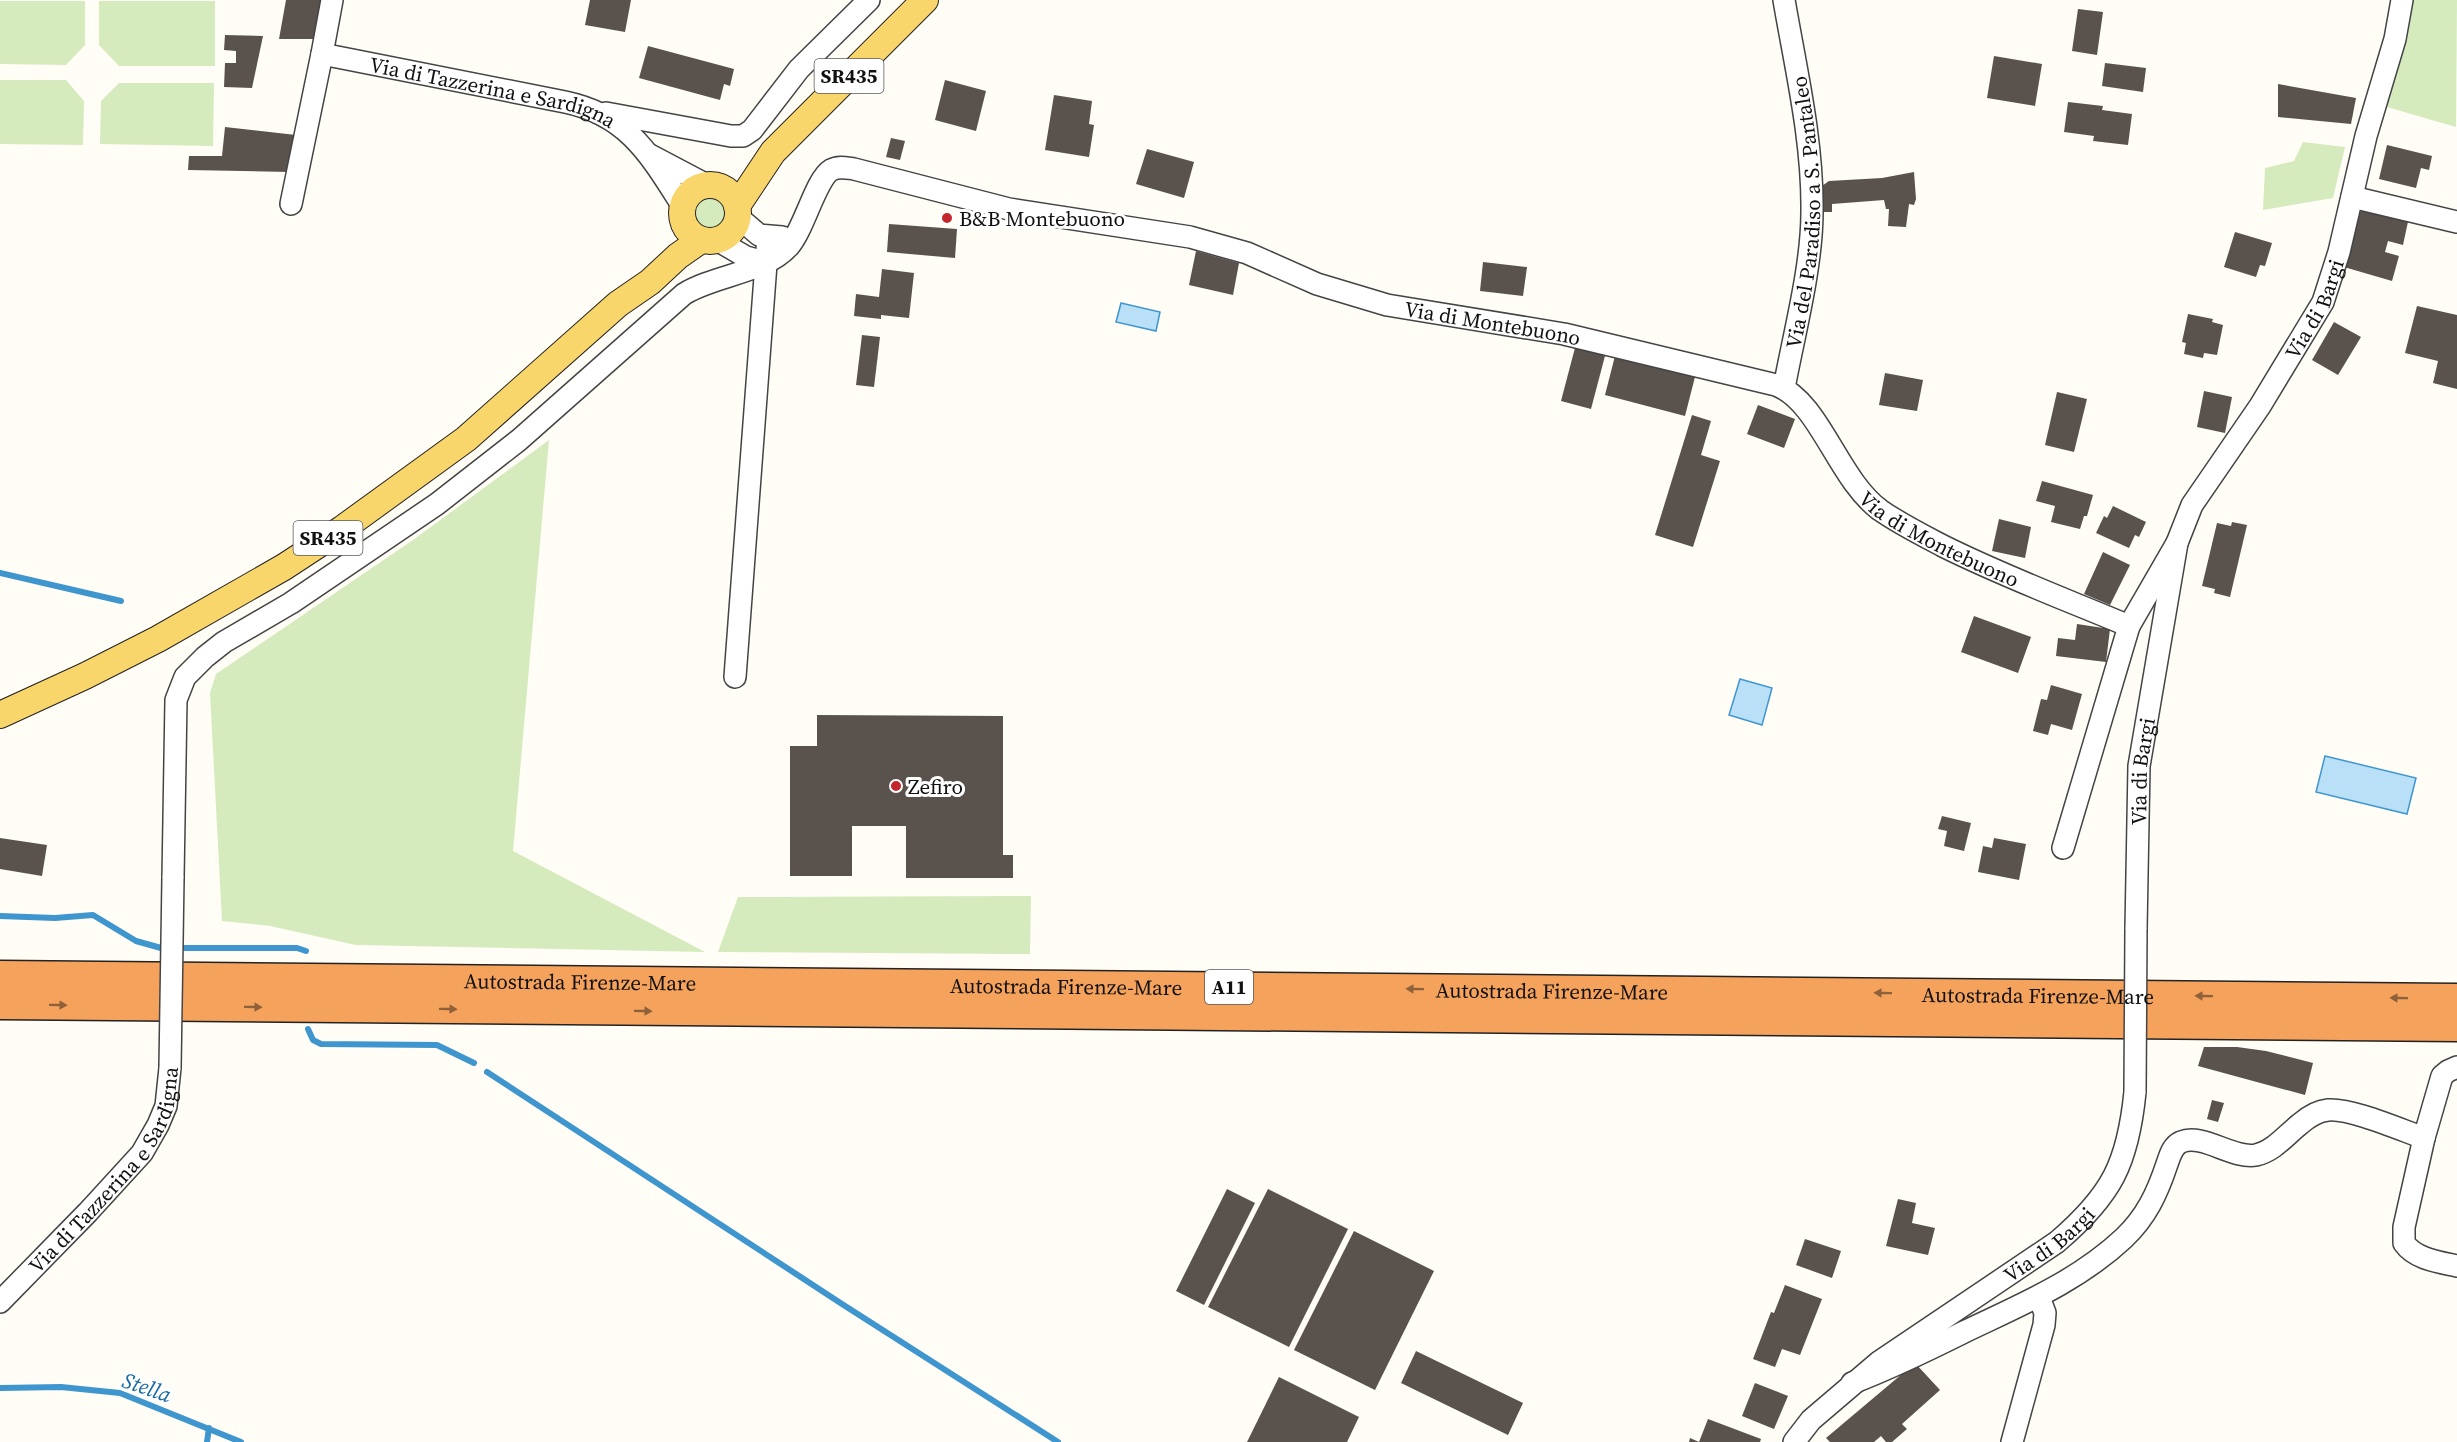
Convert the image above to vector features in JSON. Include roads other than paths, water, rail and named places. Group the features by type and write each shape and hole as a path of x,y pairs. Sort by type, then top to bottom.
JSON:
{"highway":[{"name":"Autostrada Firenze-Mare","path":"0,976 2457,999"},
{"name":"Autostrada Firenze-Mare","path":"0,1004 2457,1026"}],"main road":[{"name":"SR435","path":"773,152 925,0"},
{"path":"711,184 773,152"},
{"path":"738,212 773,152"},
{"name":"SR435","path":"618,304 682,213 690,192 711,184"},
{"path":"711,184 730,193 738,212"},
{"name":"SR435","path":"0,715 158,639 284,567 342,529 482,425 618,304 650,282 678,256 716,243 728,234 738,212"},
{"path":"682,213 687,230 716,243"}],"street":[{"path":"291,204 332,0"},
{"path":"599,111 731,136 743,136 752,130 799,69 869,0"},
{"name":"Via del Paradiso a S. Pantaleo","path":"1784,0 1810,158 1812,212 1808,255 1784,388"},
{"name":"Via di Bargi","path":"1794,1442 1811,1420 1852,1383 1927,1327 2057,1242 2090,1212 2110,1186 2124,1156 2131,1129 2135,1092 2139,766 2177,543 2192,505 2260,406 2323,302 2339,252 2366,136 2395,39 2402,0"},
{"name":"Via di Tazzerina e Sardigna","path":"321,54 565,102 599,111 619,125 650,154"},
{"path":"650,154 711,184"},
{"path":"650,154 682,213"},
{"name":"Via di Montebuono","path":"722,278 782,253 797,234 825,176 837,168 845,168 1009,209 1191,237 1246,253 1317,284 1387,305 1564,334 1784,388 1803,404 1856,487 1880,510 1908,528 1970,559 2129,626"},
{"path":"2352,197 2457,222"},
{"path":"738,212 754,232 768,237 797,234"},
{"path":"735,677 768,237"},
{"path":"716,243 746,257 765,262"},
{"path":"716,243 722,278"},
{"name":"Via di Tazzerina e Sardigna","path":"0,1302 142,1153 158,1125 165,1106 170,1068 176,700 185,677 195,665 224,642 291,603 437,504 519,440 679,298 698,286 722,278"},
{"path":"2063,848 2129,626 2177,543"},
{"path":"2457,1067 2442,1076 2424,1138 2404,1227 2404,1243 2412,1252 2428,1259 2457,1266"},
{"path":"1852,1383 1915,1358 2039,1297 2077,1275 2111,1250 2133,1229 2150,1208 2171,1152 2180,1142 2193,1140 2235,1153 2257,1155 2277,1145 2308,1118 2330,1110 2352,1114 2424,1138"},
{"path":"2012,1442 2044,1325 2045,1313 2039,1297"}],"water":[{"path":"1121,303 1160,312 1156,331 1116,322"},
{"path":"1740,679 1772,688 1762,725 1729,715"},
{"path":"2325,756 2416,778 2407,814 2316,792"}],"waterway":[{"path":"0,573 121,601"},
{"path":"0,916 55,918 93,915 136,941 161,948 297,948 306,951"},
{"path":"308,1029 313,1040 321,1044 437,1045 474,1063"},
{"path":"487,1072 1058,1442"},
{"name":"Stella","path":"0,1388 61,1387 120,1393 241,1442"},
{"path":"207,1442 209,1428"}],"place":[{"name":"B&B Montebuono","path":"947,218"},
{"name":"Zefiro","path":"896,786"}]}
